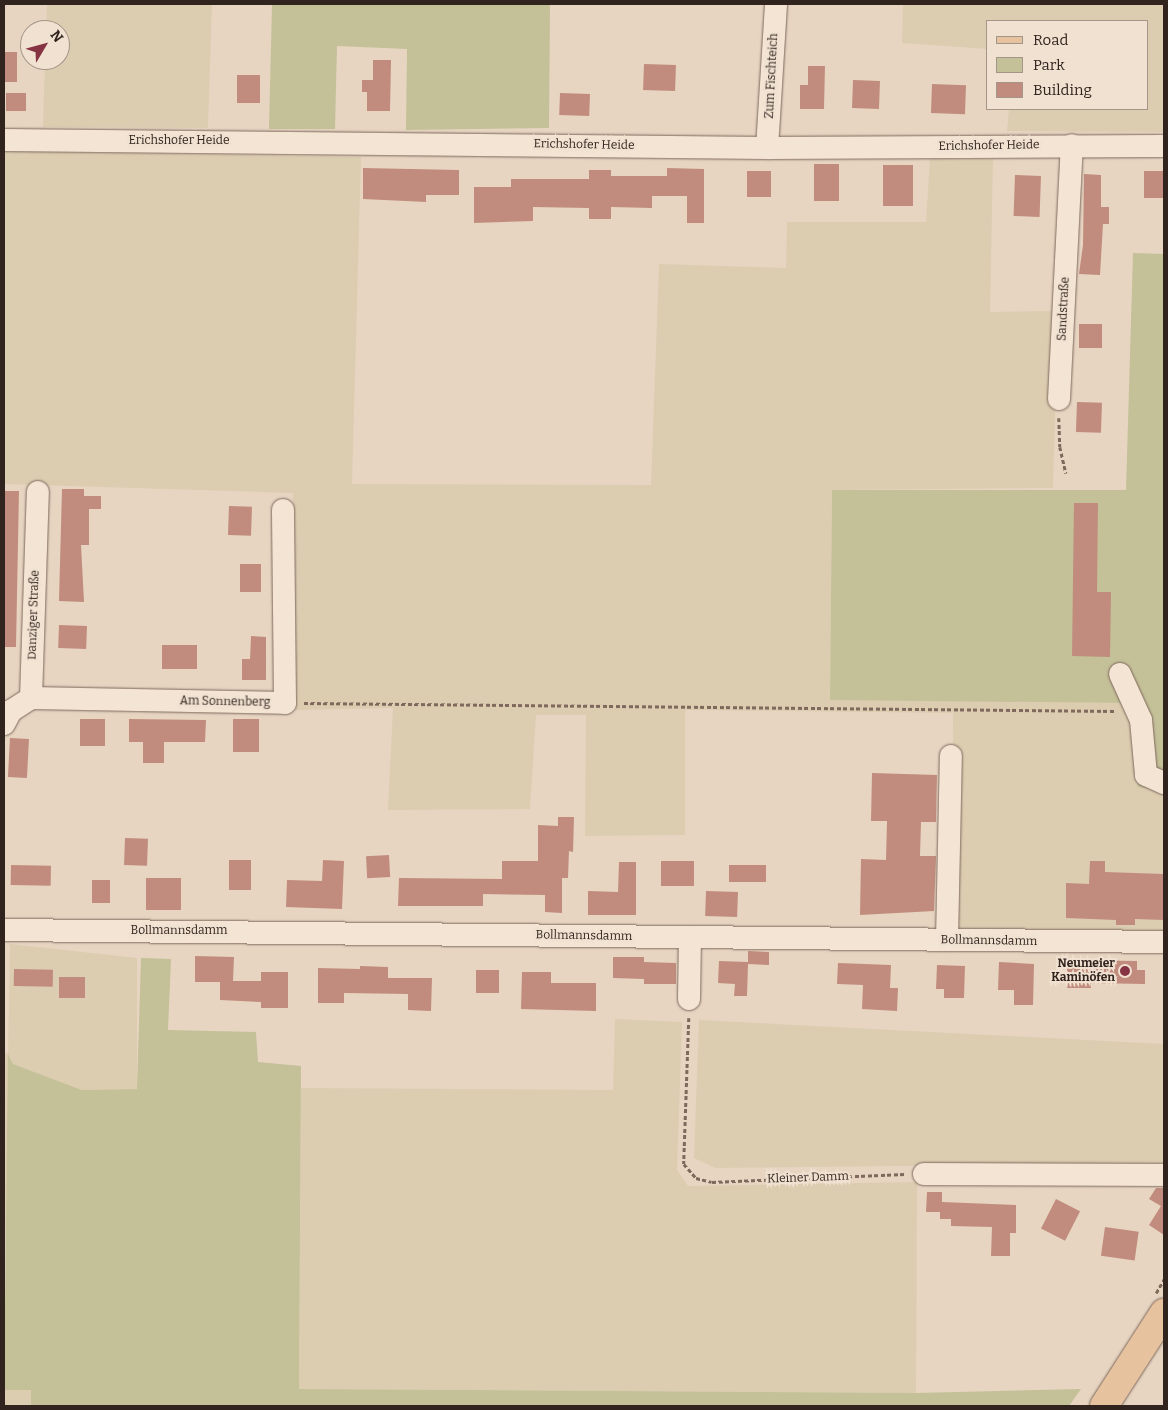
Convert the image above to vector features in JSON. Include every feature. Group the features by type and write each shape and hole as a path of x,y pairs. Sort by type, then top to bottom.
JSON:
{"main road":[{"path":"1104,1406 1164,1313"}],"street":[{"name":"Zum Fischteich","path":"767,148 776,4"},
{"name":"Erichshofer Heide","path":"4,140 767,148 1164,146"},
{"name":"Sandstraße","path":"1059,399 1072,145"},
{"name":"Danziger Straße","path":"31,698 38,492"},
{"name":"Am Sonnenberg","path":"31,698 285,703 283,510"},
{"path":"1120,674 1141,720 1146,776 1164,783"},
{"path":"4,724 11,711 31,698"},
{"path":"947,940 951,756"},
{"name":"Bollmannsdamm","path":"4,930 1164,942"},
{"path":"689,999 690,938"},
{"path":"924,1174 1164,1175"}],"path":[{"path":"1059,399 1060,447 1066,473"},
{"path":"285,703 1137,711"},
{"name":"Kleiner Damm","path":"689,999 684,1164 696,1178 712,1182 924,1174"}],"shaded area":[{"path":"47,4 212,4 208,128 43,127 45,70 70,70 70,20 46,20"},
{"path":"903,4 1164,4 1164,132 1007,131 1009,110 1148,110 1148,20 986,20 986,49 902,43"},
{"path":"4,151 361,157 352,484 651,485 659,264 786,268 787,222 926,222 930,159 993,159 990,312 1058,311 1053,488 832,490 830,699 1129,703 1164,790 1164,931 952,929 953,713 685,710 685,835 585,836 586,715 536,715 530,809 388,810 393,708 296,710 293,493 4,484"},
{"path":"10,944 137,958 137,1089 82,1090 13,1064 9,1055 4,1341 4,1054 8,1053"},
{"path":"615,1019 682,1022 677,1170 688,1186 917,1182 916,1393 299,1389 301,1088 613,1090"},
{"path":"699,1020 1164,1044 1164,1163 715,1168 694,1158"},
{"path":"4,1390 31,1390 31,1406 4,1406"}],"green space":[{"path":"272,4 550,4 549,128 406,130 407,49 337,46 335,129 269,129"},
{"path":"1133,253 1164,254 1164,790 1138,787 1128,703 830,700 832,490 1126,490"},
{"path":"141,958 171,959 168,1030 256,1032 258,1062 301,1066 299,1389 916,1393 1081,1389 1069,1406 31,1406 31,1390 4,1390 8,1054 13,1064 82,1090 137,1089"}],"building":[{"path":"4,52 17,52 17,82 4,82"},
{"path":"373,60 391,60 390,111 367,111 367,92 362,92 362,80 373,80"},
{"path":"644,64 676,65 675,91 643,90"},
{"path":"808,66 825,66 824,109 800,109 800,85 808,85"},
{"path":"237,75 260,75 260,103 237,103"},
{"path":"853,80 880,81 879,109 852,108"},
{"path":"932,84 966,85 965,114 931,113"},
{"path":"6,93 26,93 26,111 6,111"},
{"path":"560,93 590,94 589,116 559,115"},
{"path":"814,164 839,164 839,201 814,201"},
{"path":"883,165 913,165 913,206 883,206"},
{"path":"363,168 459,170 459,195 426,195 426,202 363,199"},
{"path":"667,168 704,169 704,223 687,223 687,196 652,196 652,208 611,207 611,219 589,219 589,208 533,207 533,221 474,223 474,187 511,187 511,179 589,179 589,170 611,170 611,176 667,176"},
{"path":"747,171 771,171 771,197 747,197"},
{"path":"1144,171 1164,171 1164,198 1144,198"},
{"path":"1084,174 1101,175 1101,207 1109,207 1109,224 1103,224 1100,275 1079,274 1083,245"},
{"path":"1015,175 1041,176 1040,217 1014,216"},
{"path":"1079,324 1102,324 1102,348 1079,348"},
{"path":"1077,402 1102,403 1101,433 1076,432"},
{"path":"62,489 84,489 84,496 101,496 101,509 89,509 89,545 81,545 84,602 59,601"},
{"path":"4,491 19,491 16,647 4,647"},
{"path":"1074,503 1098,503 1097,592 1111,592 1110,657 1072,656"},
{"path":"229,506 252,507 251,536 228,535"},
{"path":"240,564 261,564 261,592 240,592"},
{"path":"59,625 87,626 86,649 58,648"},
{"path":"251,636 266,637 266,680 242,680 242,659 250,659"},
{"path":"162,645 197,645 197,669 162,669"},
{"path":"80,719 105,719 105,746 80,746"},
{"path":"129,719 206,720 205,742 164,742 164,763 143,763 143,742 129,742"},
{"path":"233,719 259,719 259,752 233,752"},
{"path":"10,738 29,739 27,778 8,777"},
{"path":"872,773 937,775 936,822 921,822 920,856 936,856 934,911 860,915 861,859 886,860 887,821 871,821"},
{"path":"558,817 574,817 573,852 569,851 568,878 562,878 562,913 545,912 545,895 483,894 483,906 398,906 399,878 502,879 502,861 538,861 538,825 558,826"},
{"path":"125,838 148,839 147,866 124,865"},
{"path":"389,855 390,877 367,878 366,856"},
{"path":"229,860 251,860 251,890 229,890"},
{"path":"323,860 344,861 342,909 286,907 287,880 322,881"},
{"path":"661,861 694,861 694,886 661,886"},
{"path":"1090,861 1105,861 1105,872 1164,874 1164,920 1135,919 1135,925 1116,925 1116,920 1066,918 1066,883 1089,884"},
{"path":"619,862 636,862 636,915 588,915 588,891 618,892"},
{"path":"11,865 51,866 51,886 11,885"},
{"path":"729,865 766,865 766,882 729,882"},
{"path":"146,878 181,878 181,910 146,910"},
{"path":"92,880 110,880 110,903 92,903"},
{"path":"706,891 738,892 737,917 705,916"},
{"path":"748,951 769,952 769,965 748,964 747,996 734,996 735,984 718,983 719,961 748,962"},
{"path":"195,956 234,957 233,981 261,981 261,972 288,972 288,1008 261,1008 261,1002 220,1000 220,982 195,982"},
{"path":"613,957 644,957 644,962 676,963 676,984 644,984 644,979 613,978"},
{"path":"1067,960 1137,961 1137,970 1145,970 1145,984 1091,983 1091,988 1067,988"},
{"path":"999,962 1034,964 1033,1005 1014,1005 1014,990 998,990"},
{"path":"838,963 891,965 890,988 898,988 897,1011 862,1009 863,985 837,984"},
{"path":"937,965 965,966 964,998 944,998 944,989 936,989"},
{"path":"360,966 388,967 388,978 432,978 431,1011 408,1010 408,994 344,993 344,1003 318,1003 318,968 360,969"},
{"path":"14,969 53,970 53,987 14,986"},
{"path":"476,970 499,970 499,993 476,993"},
{"path":"522,972 551,972 551,983 596,983 596,1011 521,1009"},
{"path":"59,977 85,977 85,998 59,998"},
{"path":"1156,1188 1164,1188 1164,1235 1149,1225 1161,1206 1149,1199"},
{"path":"927,1192 942,1192 942,1202 1016,1205 1016,1233 1010,1233 1010,1256 991,1256 992,1227 951,1226 951,1219 940,1219 940,1212 926,1212"},
{"path":"1056,1199 1080,1211 1065,1241 1041,1228"},
{"path":"1105,1227 1139,1232 1135,1260 1101,1256"}],"place":[{"name":"Neumeier Kaminöfen","path":"1125,971"}]}
